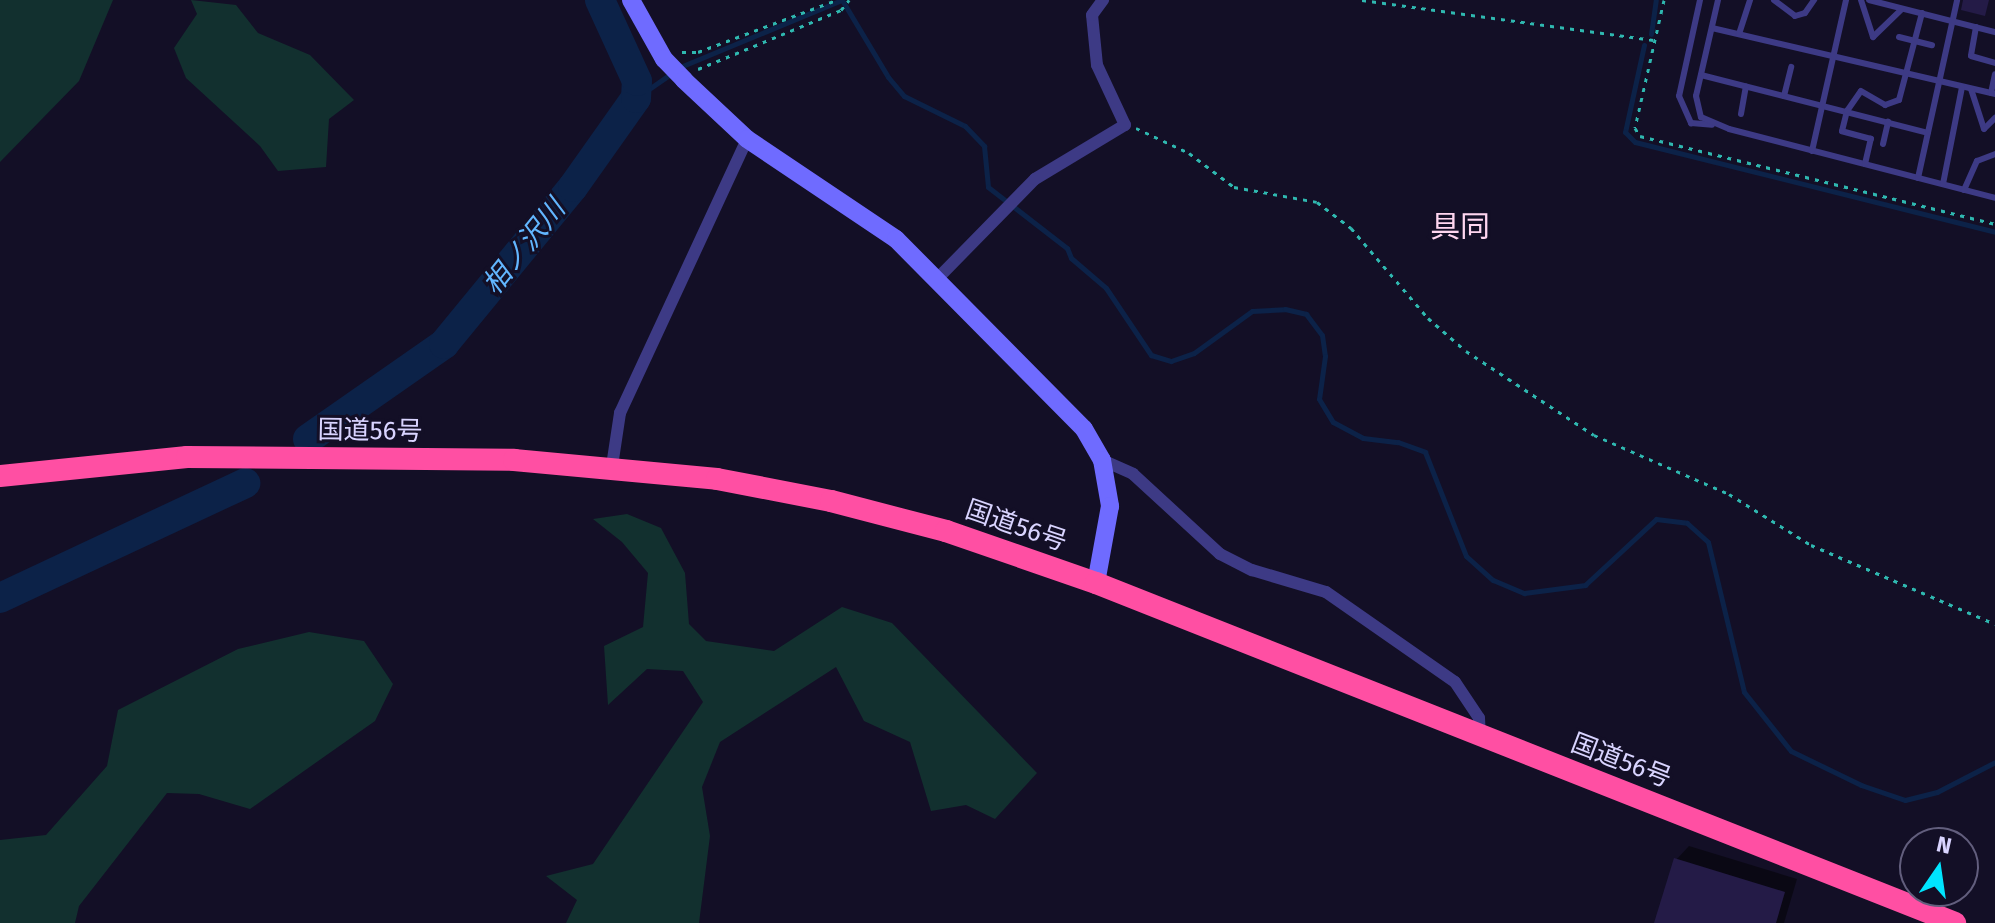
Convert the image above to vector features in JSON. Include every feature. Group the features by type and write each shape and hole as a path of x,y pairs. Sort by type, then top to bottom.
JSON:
{"highway":[{"name":"国道56号","path":"0,476 187,457 612,466 831,501 946,531 1096,583 1930,918 1955,923"}],"street":[{"path":"631,0 662,56 681,78 747,139 896,239 939,277 1057,397 1102,460 1110,506 1096,583"},
{"path":"939,277 1035,179 1125,125 1097,65 1092,15 1103,0"},
{"path":"612,466 620,413 747,139"},
{"path":"1102,460 1133,474 1220,554 1252,570 1326,592 1455,682 1479,718 1480,737"}],"lane":[{"path":"1700,0 1679,96 1691,123 1715,125 1995,198"},
{"path":"1715,125 1701,117 1696,96 1718,0"},
{"path":"1739,34 1750,0"},
{"path":"1774,0 1795,16 1805,13 1814,0"},
{"path":"1812,151 1846,0"},
{"path":"1861,0 1873,37 1902,9"},
{"path":"1869,0 1995,32"},
{"path":"1918,178 1957,0"},
{"path":"1865,164 1871,139 1842,131 1847,111 1861,91 1885,105 1895,103 1908,74 1922,13"},
{"path":"1976,27 1971,56 1995,63"},
{"path":"1712,28 1993,94 1995,74"},
{"path":"1899,37 1932,45"},
{"path":"1784,96 1791,67"},
{"path":"1701,75 1928,133"},
{"path":"1741,114 1746,86"},
{"path":"1943,184 1962,87"},
{"path":"1971,89 1984,129 1995,118"},
{"path":"1883,144 1888,122"},
{"path":"1964,190 1977,161 1995,154"}],"path":[{"path":"662,56 698,52 836,0"},
{"path":"1362,0 1599,37 1655,40"},
{"path":"681,78 704,65 841,10 849,2"},
{"path":"1125,125 1144,129 1189,153 1234,187 1317,202 1351,228 1428,318 1466,351 1594,435 1729,494 1811,545 1995,624"}],"green space":[{"path":"0,0 113,0 79,81 0,162"},
{"path":"191,0 236,5 258,33 310,55 354,100 329,119 326,167 278,171 260,146 186,78 174,48 197,14"},
{"path":"627,514 661,528 685,573 689,624 706,641 774,651 842,607 892,623 1037,773 995,819 966,805 931,811 910,742 864,721 836,667 720,742 702,787 710,836 699,923 566,923 577,900 546,876 593,864 703,702 683,671 647,669 608,705 604,646 643,627 648,573 622,542 593,519"},
{"path":"309,632 364,641 393,684 375,721 250,809 199,794 167,793 79,906 75,923 0,923 0,840 46,835 107,766 118,710 238,649"}],"building":[{"path":"1963,0 1989,0 1985,16 1961,10"},
{"path":"1674,858 1785,892 1776,923 1654,923"}],"waterway":[{"name":"相ノ沢川","path":"308,439 444,344 573,187 636,98 637,81 600,0"},
{"path":"842,0 888,77 904,96 965,126 984,146 988,187 1067,248 1071,258 1106,288 1151,355 1171,361 1194,353 1252,311 1285,309 1306,314 1322,335 1325,356 1319,399 1333,422 1363,438 1398,442 1425,452 1466,556 1493,580 1524,593 1585,585 1656,519 1687,523 1708,542 1744,692 1791,751 1861,785 1905,800 1937,792 1995,762"},
{"path":"680,67 842,0"},
{"path":"1651,34 1656,0"},
{"path":"1644,45 1625,132 1635,142 1995,232"},
{"path":"636,98 672,73"},
{"name":"相ノ沢川","path":"0,598 245,483"}],"district":[{"name":"具同","path":"1460,227"}]}
